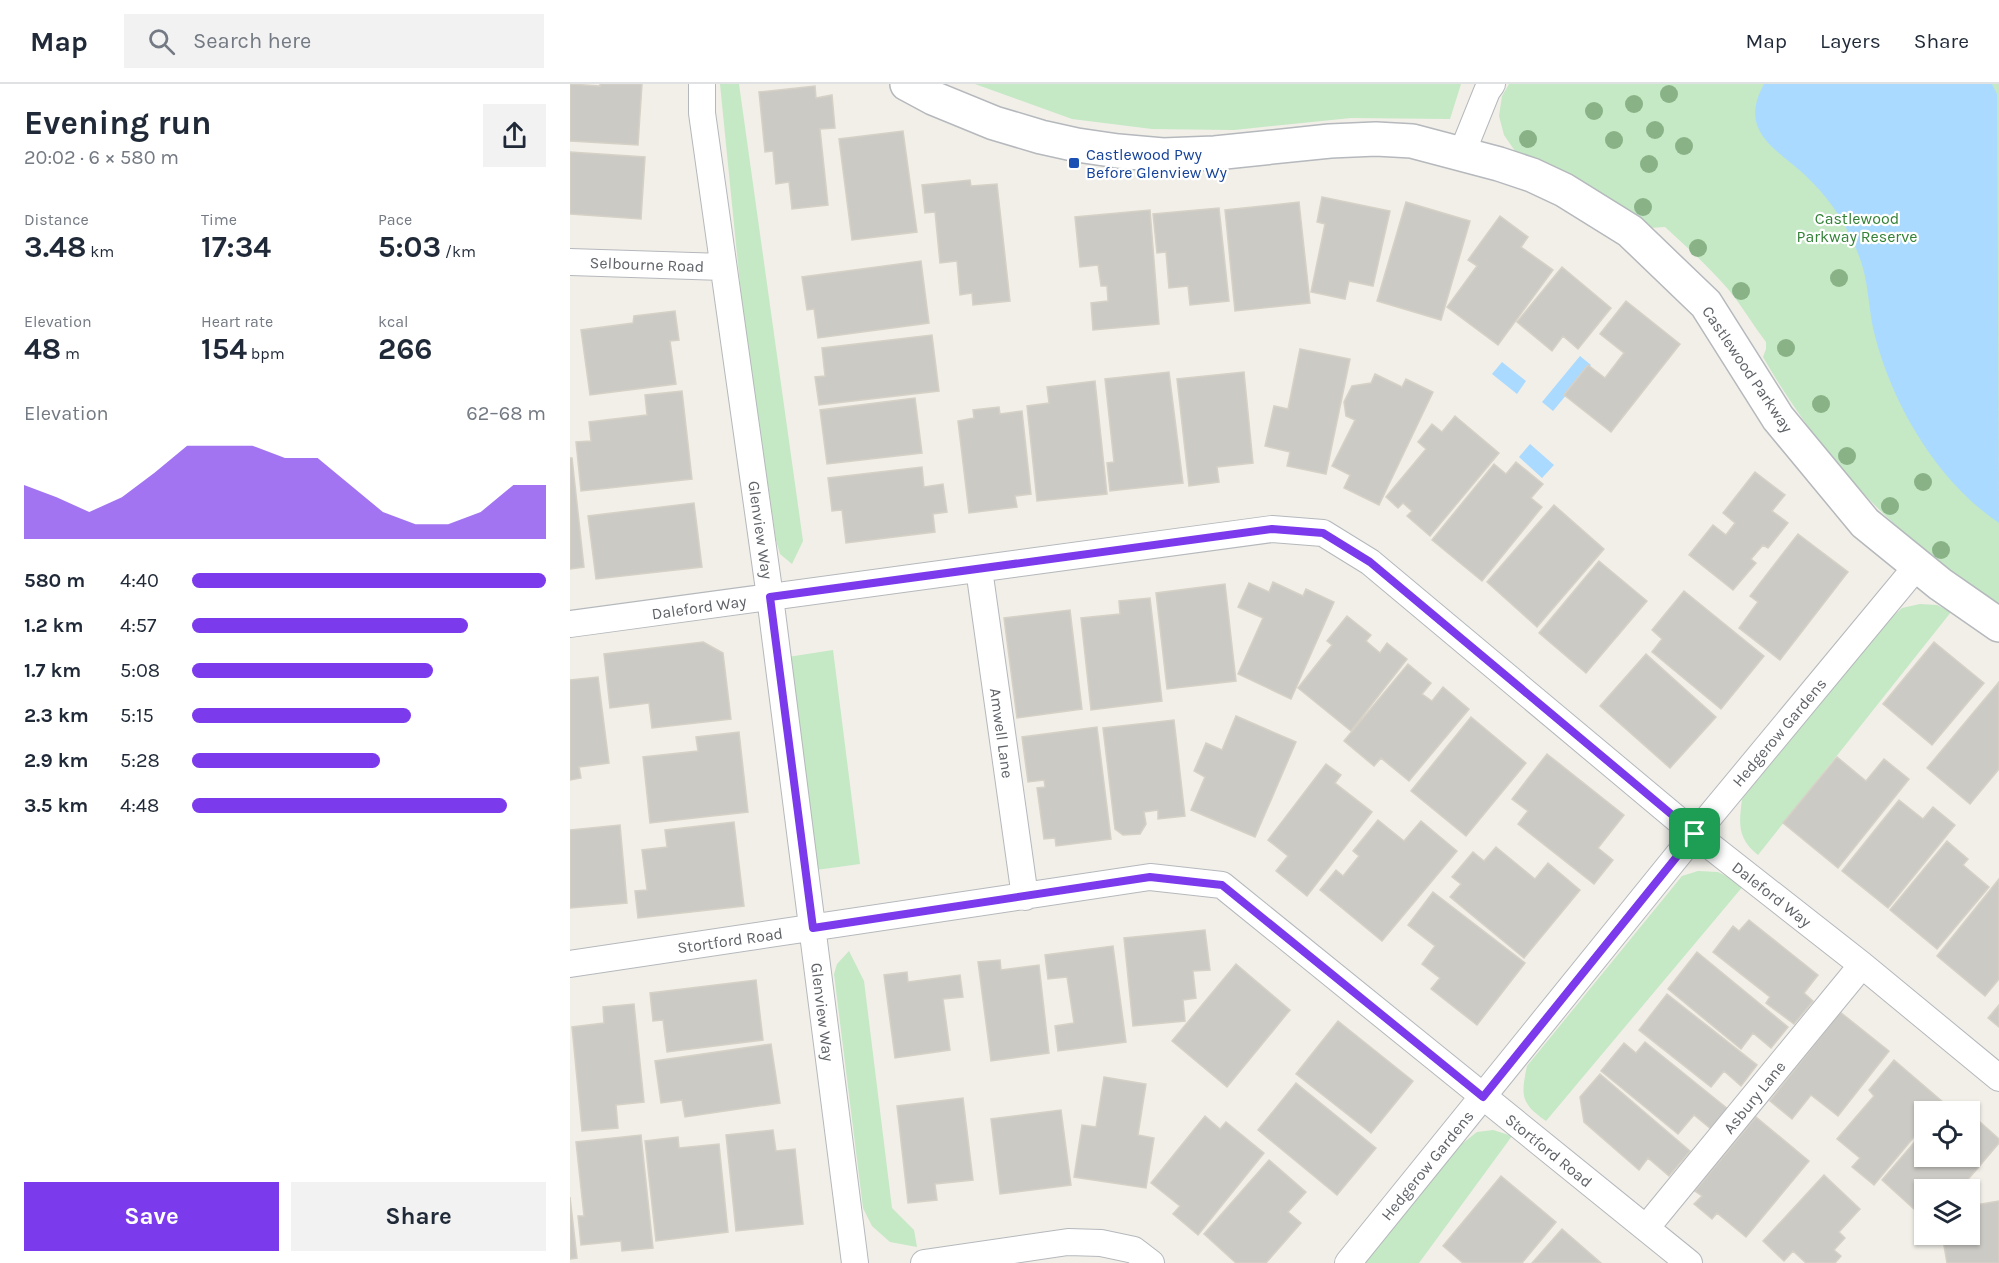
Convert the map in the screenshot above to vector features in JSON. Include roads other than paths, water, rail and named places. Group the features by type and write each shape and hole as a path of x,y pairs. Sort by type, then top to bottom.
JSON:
{"street":[{"name":"Glenview Way","path":"702,84 702,113 770,597 855,1263"},
{"name":"Castlewood Parkway","path":"907,84 933,98 994,123 1041,137 1118,151 1163,155 1215,153 1376,138 1412,141 1462,153 1532,175 1564,190 1630,231 1706,304 1778,418 1865,523 1917,566 1999,625"},
{"path":"1462,153 1492,84"},
{"name":"Selbourne Road","path":"570,262 723,267"},
{"name":"Daleford Way","path":"570,624 1272,529 1323,533 1370,562 1695,834 1862,965 1999,1078"},
{"name":"Hedgerow Gardens","path":"1348,1263 1695,834 1917,566"},
{"name":"Amwell Lane","path":"979,569 1025,897"},
{"name":"Stortford Road","path":"570,964 1150,877 1222,885 1689,1263"},
{"name":"Asbury Lane","path":"1646,1228 1862,965"},
{"path":"924,1263 1068,1242 1101,1243 1134,1250 1151,1263"}],"water":[{"path":"1764,84 1992,84 1997,94 1999,523 1956,486 1921,440 1906,415 1883,362 1873,328 1863,268 1849,233 1836,211 1820,191 1766,140 1759,129 1755,116 1757,102"},
{"path":"1580,356 1591,365 1553,411 1542,402"},
{"path":"1502,362 1526,381 1517,394 1492,374"},
{"path":"1530,444 1554,465 1542,478 1519,457"}],"place":[{"name":"Castlewood Pwy Before Glenview Wy","path":"1074,163"}],"park label":[{"name":"Castlewood Parkway Reserve","path":"1857,227"}]}
